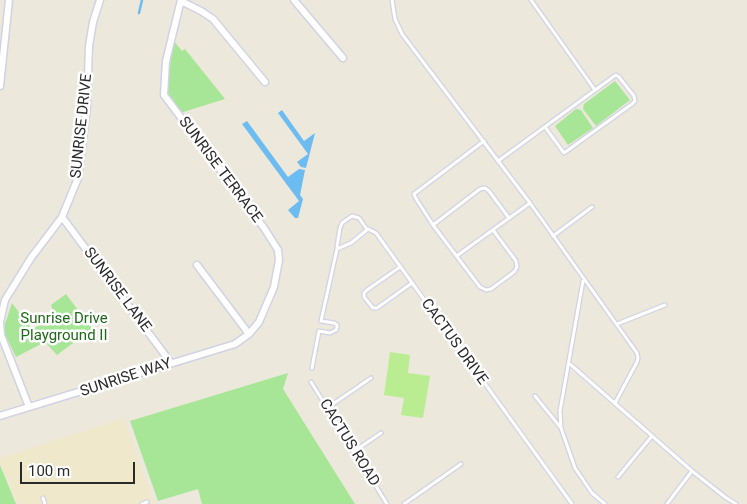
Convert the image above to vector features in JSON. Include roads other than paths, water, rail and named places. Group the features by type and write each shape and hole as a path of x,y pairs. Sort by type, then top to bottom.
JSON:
{"street":[{"path":"0,86 9,0"},
{"name":"SUNRISE DRIVE","path":"29,407 1,335 0,322 5,300 31,258 62,217 78,178 87,106 89,46 93,22 100,0"},
{"path":"294,0 343,58"},
{"path":"181,1 201,10 213,19 265,82"},
{"name":"SUNRISE TERRACE","path":"181,1 166,61 164,94 264,228 278,250 279,260 274,287 259,322 249,334"},
{"name":"SUNRISE LANE","path":"62,217 172,363"},
{"path":"197,264 249,334"},
{"name":"SUNRISE WAY","path":"0,416 235,344 249,334"}],"lane":[{"path":"392,0 395,19 402,34 530,203 617,324 638,358 615,403"},
{"path":"532,0 595,90"},
{"path":"498,161 616,75 619,76 634,96 635,101 564,153 545,127"},
{"path":"484,141 414,194 433,225 458,255 480,287 486,290 491,289 514,272 517,266 516,261 492,230"},
{"path":"433,225 480,189 485,188 509,218"},
{"path":"458,255 530,203"},
{"path":"553,236 592,207"},
{"name":"CACTUS DRIVE","path":"337,247 342,223 352,216 359,218 368,229 376,233 572,504"},
{"path":"312,368 320,331 330,333 337,328 337,325 334,323 321,322 337,247 351,244 368,229"},
{"path":"400,267 366,290 364,293 367,302 373,308 377,308 412,283"},
{"path":"584,280 560,412 561,428 569,454 578,474 592,493 605,504"},
{"path":"617,324 665,305"},
{"path":"570,364 692,471 734,504"},
{"path":"326,408 371,378"},
{"name":"CACTUS ROAD","path":"311,382 387,504"},
{"path":"535,396 561,428"},
{"path":"353,452 381,433"},
{"path":"618,477 652,436"},
{"path":"404,504 460,464"},
{"path":"666,504 692,471"},
{"path":"43,498 45,504"},
{"path":"142,504 147,502"}],"water":[{"path":"282,110 304,141 315,133 306,168 301,167 297,162 308,154 278,113"},
{"path":"247,121 288,177 299,169 305,170 300,195 303,199 298,218 295,218 288,210 299,201 242,124"}],"waterway":[{"path":"139,13 142,0"}],"park label":[{"name":"Sunrise Drive Playground II","path":"64,328"}]}
